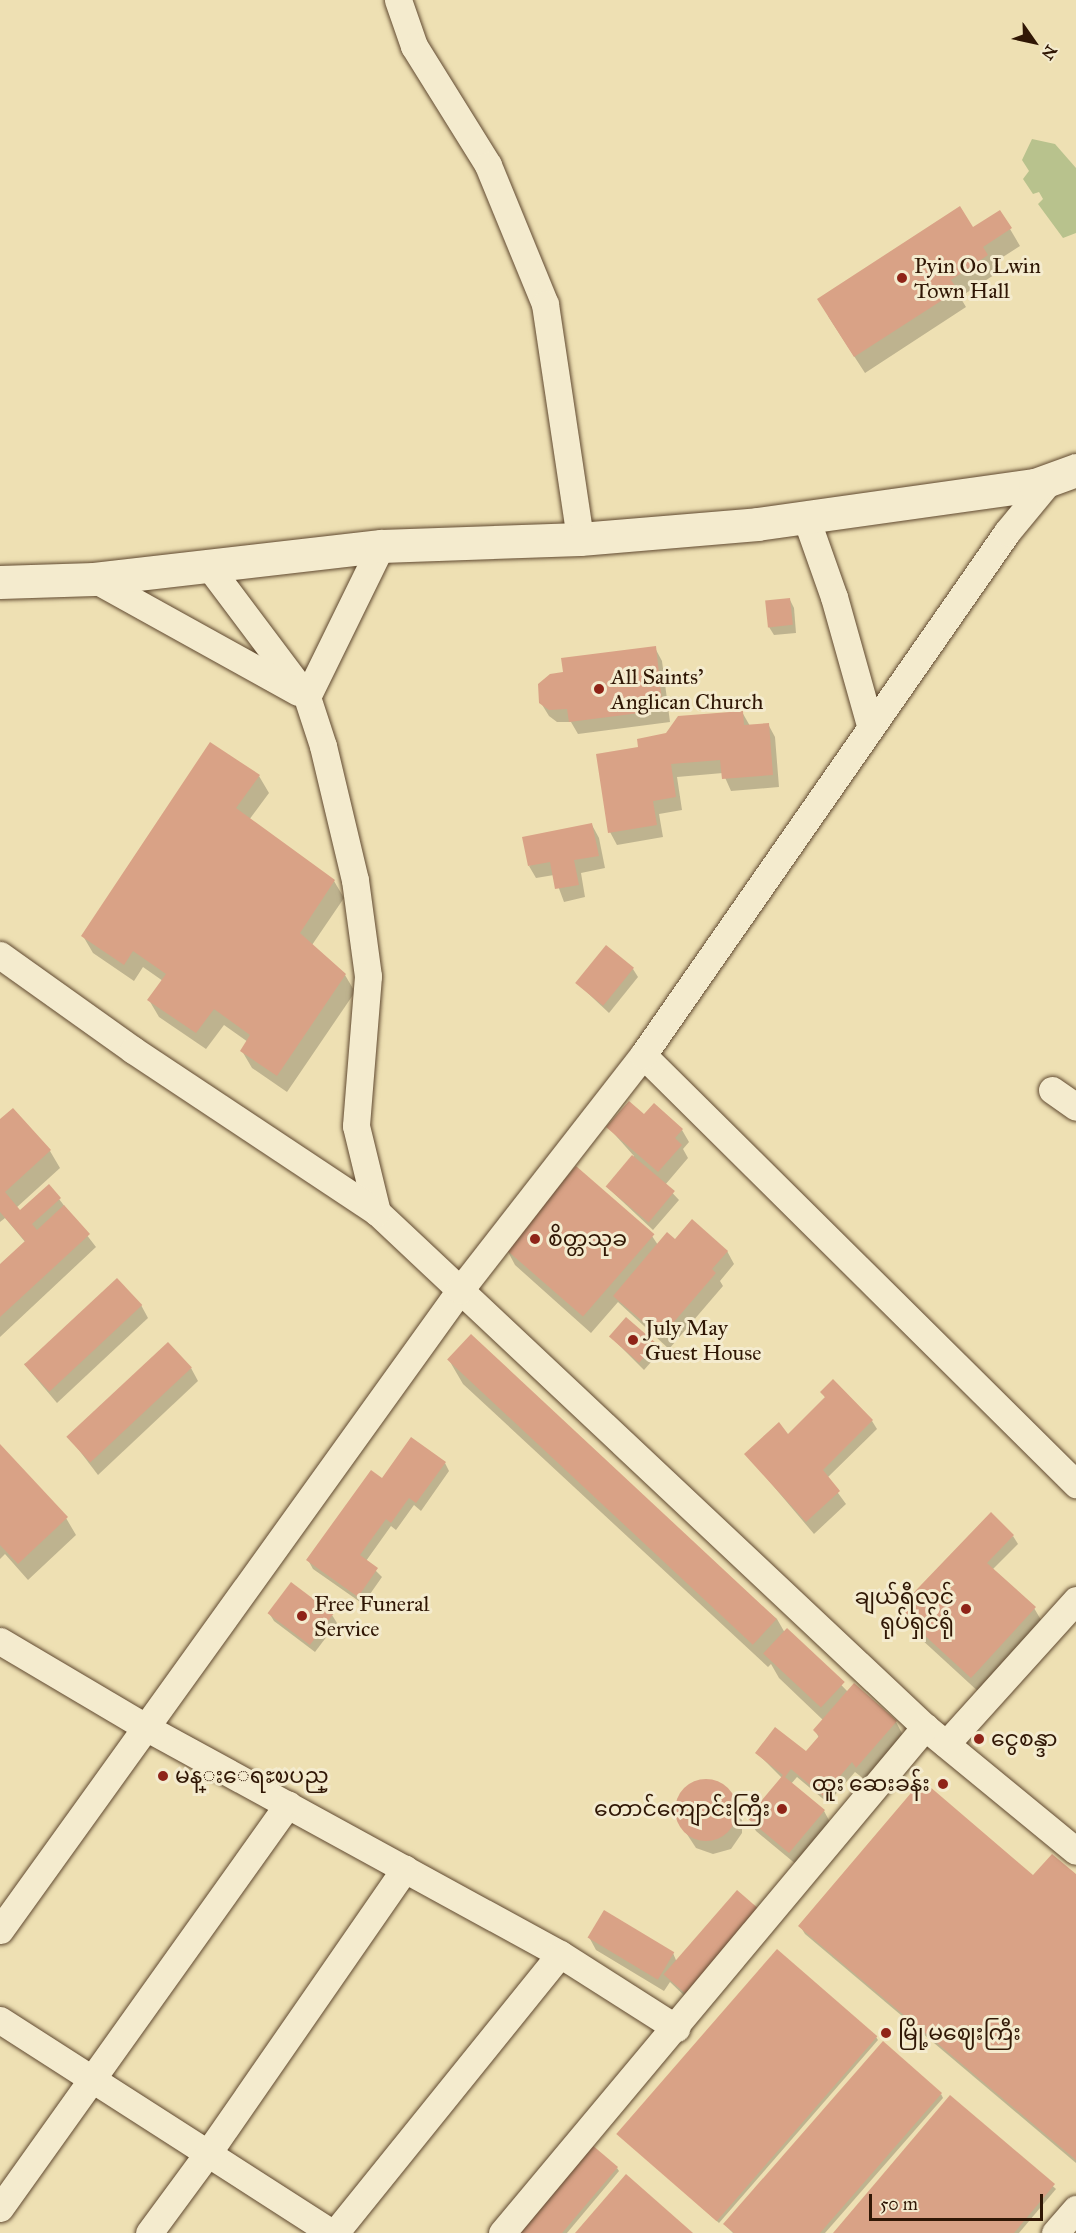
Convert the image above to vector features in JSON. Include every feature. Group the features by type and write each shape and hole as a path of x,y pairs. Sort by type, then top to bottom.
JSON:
{"street":[{"path":"398,0 414,46 488,165 545,304 580,539"},
{"path":"0,582 94,579 210,568 381,546 580,539 806,518 1063,475"},
{"path":"0,1930 460,1290 643,1055 870,725 1007,532 1063,475"},
{"path":"806,518 834,597 870,725"},
{"path":"307,697 381,546"},
{"path":"210,568 307,697 323,746 360,912 368,976 357,1126 377,1212"},
{"path":"94,579 307,697"},
{"path":"0,955 377,1212 925,1727 1076,1851"},
{"path":"643,1055 1076,1484"},
{"path":"1052,1090 1076,1107"},
{"path":"946,1744 1076,1600"},
{"path":"0,1641 147,1728 560,1954 676,2028"},
{"path":"502,2233 676,2028 925,1727"},
{"path":"0,2208 288,1804"},
{"path":"149,2233 208,2153 405,1869"},
{"path":"0,2020 92,2081 334,2233 560,1954"},
{"path":"1055,2233 1076,2209"}],"green space":[{"path":"1032,139 1055,144 1076,168 1076,233 1063,238 1038,204 1043,199 1039,192 1033,194 1023,179 1029,171 1022,160"}],"building":[{"path":"960,206 973,227 1000,210 1012,228 983,247 988,255 951,280 958,290 854,357 817,299"},
{"path":"790,598 793,625 768,627 765,601"},
{"name":"All Saints' Anglican Church","path":"656,646 663,710 569,722 567,709 549,710 539,703 538,684 550,674 563,672 561,658"},
{"path":"743,711 744,725 769,723 773,775 722,779 720,760 671,764 676,797 653,801 657,825 608,833 596,754 638,747 637,739 666,733 678,716"},
{"path":"210,742 260,775 236,808 335,880 300,933 346,974 277,1076 240,1051 250,1035 214,1009 196,1033 147,1000 166,974 133,951 124,965 81,936"},
{"path":"592,823 599,856 574,860 579,885 555,889 550,862 528,866 522,837"},
{"path":"606,945 634,968 603,1006 575,983"},
{"path":"629,1101 644,1114 654,1103 683,1129 675,1138 682,1145 658,1172 606,1127"},
{"path":"13,1108 51,1150 5,1192 20,1210 49,1184 61,1198 32,1224 37,1230 64,1205 90,1234 0,1317 0,1264 25,1241 0,1212 0,1119"},
{"path":"632,1155 675,1191 649,1222 606,1186"},
{"path":"576,1166 654,1234 583,1316 504,1248"},
{"path":"692,1219 728,1251 712,1269 716,1273 661,1337 613,1296 667,1232 675,1239"},
{"path":"117,1278 142,1305 49,1392 24,1365"},
{"path":"626,1317 656,1343 639,1363 609,1337"},
{"path":"471,1334 777,1619 753,1645 447,1360"},
{"path":"168,1342 192,1368 90,1462 66,1437"},
{"path":"833,1379 873,1420 823,1470 840,1491 806,1522 744,1454 779,1422 788,1434 825,1397 820,1392"},
{"path":"411,1437 446,1462 416,1503 409,1498 391,1523 386,1519 360,1555 378,1568 358,1597 306,1560 371,1470 382,1478"},
{"path":"0,1444 68,1517 18,1564 0,1545"},
{"name":"ချယ်ရီလွင် ရုပ်ရှင်ရုံ","path":"991,1512 1014,1535 987,1563 1036,1607 971,1678 897,1610"},
{"path":"291,1582 333,1614 310,1645 268,1613"},
{"path":"787,1628 845,1682 821,1707 763,1654"},
{"path":"854,1683 897,1721 856,1768 852,1762 823,1796 791,1769 785,1777 825,1810 789,1853 747,1818 783,1775 755,1753 775,1727 806,1751 819,1736 813,1730"},
{"path":"700,1779 712,1779 728,1788 735,1798 737,1810 735,1822 728,1832 712,1841 700,1841 689,1836 680,1827 675,1816 675,1804 680,1793 689,1784"},
{"path":"922,1780 1033,1875 1052,1854 1076,1874 1076,2160 798,1926"},
{"path":"737,1890 759,1909 685,1994 664,1975"},
{"path":"604,1910 674,1952 658,1980 588,1937"},
{"path":"777,1949 877,2036 717,2221 616,2134"},
{"path":"883,2041 942,2093 820,2233 734,2233 723,2224"},
{"path":"950,2095 1055,2184 1014,2233 833,2233"},
{"path":"591,2144 618,2167 562,2233 512,2233"},
{"path":"626,2174 693,2233 575,2233"}],"place":[{"name":"Pyin Oo Lwin Town Hall","path":"902,278"},
{"name":"All Saints' Anglican Church","path":"599,689"},
{"name":"စိတ္တသုခ","path":"535,1239"},
{"name":"July May Guest House","path":"633,1340"},
{"name":"ချယ်ရီလွင် ရုပ်ရှင်ရုံ","path":"966,1609"},
{"name":"Free Funeral Service","path":"302,1616"},
{"name":"ငွေစန္ဒာ","path":"979,1739"},
{"name":"မန္းေရႊၿပည္","path":"163,1776"},
{"name":"ထူး ဆေးခန်း","path":"943,1784"},
{"name":"တောင်ကျောင်းကြီး","path":"782,1809"},
{"name":"မြို့မဈေးကြီး","path":"886,2033"}]}
